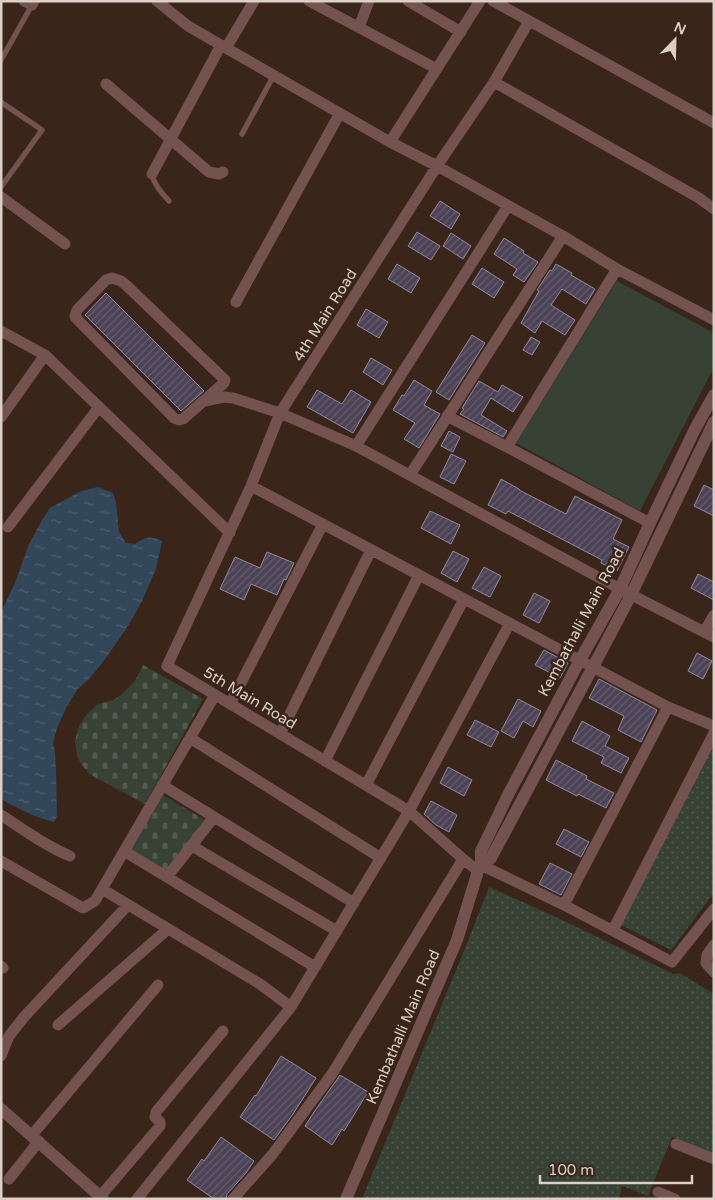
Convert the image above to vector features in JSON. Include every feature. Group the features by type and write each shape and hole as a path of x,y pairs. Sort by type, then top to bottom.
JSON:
{"street":[{"path":"157,1 188,26 390,142 563,236 617,269 714,320"},
{"path":"152,174 224,46 254,1"},
{"path":"309,1 437,69"},
{"path":"359,28 369,1"},
{"path":"408,1 460,32"},
{"path":"390,142 480,1"},
{"path":"493,1 714,123"},
{"name":"4th Main Road","path":"251,486 280,413 437,166 494,82 529,21"},
{"path":"494,82 699,198 714,209"},
{"path":"106,84 209,172 219,174 223,172"},
{"path":"236,302 340,113"},
{"path":"1,197 65,244"},
{"path":"356,446 508,206"},
{"path":"410,475 563,236"},
{"path":"507,447 617,269"},
{"path":"204,401 225,380 122,282 112,278 106,280 77,310 76,318 174,418 184,419 204,401 224,397 233,398 280,413 356,446 625,592 709,635 714,615"},
{"path":"1,331 45,355 230,533"},
{"path":"1,417 45,355"},
{"name":"Kembathalli Main Road","path":"480,868 491,858 594,668 625,592 650,523 695,429 714,395"},
{"path":"8,527 98,407"},
{"path":"447,416 650,523"},
{"name":"Kembathalli Main Road","path":"346,1199 458,940 480,868 481,851 580,660 625,592 714,422"},
{"path":"251,486 668,707 714,726"},
{"name":"5th Main Road","path":"251,486 167,666 409,811 463,859 564,905 672,962 714,909"},
{"path":"230,704 322,524"},
{"path":"280,734 371,550"},
{"path":"325,761 419,575"},
{"path":"366,785 464,598"},
{"path":"137,1199 291,1007 409,811 510,623"},
{"path":"1,861 83,908 95,901 215,695"},
{"path":"564,905 668,707"},
{"path":"613,930 714,733"},
{"path":"190,738 381,858"},
{"path":"162,785 354,903"},
{"path":"1,815 39,840 70,856"},
{"path":"167,877 214,817"},
{"path":"192,846 336,931"},
{"path":"124,851 315,967"},
{"path":"233,1199 272,1155 332,1074 463,859"},
{"path":"102,889 260,984 291,1007"},
{"path":"1,1056 9,1036 24,1016 128,904"},
{"path":"58,1025 168,929"},
{"path":"714,945 707,955 706,963 714,972"},
{"path":"9,1179 36,1138 158,985"},
{"path":"1,1109 36,1138 100,1198 160,1126 160,1122 155,1117 156,1112 224,1031"},
{"path":"676,1144 714,1159"},
{"path":"658,1192 675,1199"}],"lane":[{"path":"1,60 30,3"},
{"path":"242,134 274,75"},
{"path":"1,102 42,130 1,187"},
{"path":"152,174 157,188 169,200"}],"green space":[{"path":"617,281 714,333 714,367 640,511 516,443"},
{"path":"143,665 203,699 145,804 89,774 77,755 75,741 79,726 87,714 98,704 113,700 121,695 135,681"},
{"path":"714,744 714,893 671,950 621,925"},
{"path":"163,795 208,822 165,872 130,851"},
{"path":"489,887 569,923 673,974 680,973 714,994 714,1150 712,1153 672,1137 648,1196 622,1186 619,1199 362,1199"}],"water":[{"path":"98,487 113,493 116,502 119,532 126,543 135,544 148,538 162,541 156,569 141,603 108,655 91,677 77,690 57,728 53,743 55,752 57,816 54,822 40,818 1,799 1,612 15,583 29,544 50,508 81,491"}],"building":[{"path":"440,201 460,214 451,229 430,216"},
{"path":"417,232 440,246 431,260 408,246"},
{"path":"451,233 471,246 463,259 443,246"},
{"path":"504,238 538,262 524,282 513,275 517,269 494,254"},
{"path":"397,264 420,278 411,293 388,279"},
{"path":"556,264 595,289 586,304 562,289 551,305 575,320 565,335 542,321 535,333 521,323 539,291 537,290"},
{"path":"482,268 504,282 494,298 472,284"},
{"path":"106,293 204,391 181,411 85,315"},
{"path":"366,309 388,322 379,338 357,325"},
{"path":"472,335 485,343 449,400 436,392"},
{"path":"531,337 540,342 532,355 523,350"},
{"path":"371,358 392,370 383,385 363,372"},
{"path":"414,380 432,391 424,405 440,414 419,448 404,439 415,423 393,410"},
{"path":"479,381 498,392 502,385 523,397 513,412 491,398 481,415 507,431 503,437 460,414"},
{"path":"317,390 342,404 351,390 371,402 353,433 307,407"},
{"path":"449,431 460,437 453,452 441,446"},
{"path":"451,454 466,461 454,484 440,477"},
{"path":"501,479 566,514 575,496 622,520 613,539 629,547 617,571 601,563 602,560 508,511 506,514 488,505"},
{"path":"704,485 714,490 714,516 694,506"},
{"path":"430,511 460,525 451,544 421,528"},
{"path":"453,551 469,559 457,582 441,573"},
{"path":"267,552 294,563 277,595 251,584 244,600 220,589 235,557 260,568"},
{"path":"484,567 501,576 490,597 472,588"},
{"path":"698,574 714,582 714,600 691,588"},
{"path":"534,593 550,601 539,623 523,615"},
{"path":"544,650 568,663 560,678 535,665"},
{"path":"697,653 712,661 703,679 688,671"},
{"path":"599,679 657,710 641,742 618,730 624,716 589,698"},
{"path":"518,699 541,711 533,727 523,721 514,738 501,731"},
{"path":"475,720 499,732 491,747 467,735"},
{"path":"582,721 610,736 605,746 629,758 621,773 601,763 604,757 572,741"},
{"path":"556,760 587,776 586,779 614,793 606,808 546,780"},
{"path":"448,767 472,780 464,796 440,783"},
{"path":"431,801 457,815 449,832 436,825 424,814"},
{"path":"564,829 589,842 581,857 556,844"},
{"path":"550,863 572,874 561,895 539,884"},
{"path":"281,1056 316,1078 274,1140 240,1117 256,1096"},
{"path":"340,1075 368,1092 344,1131 342,1129 332,1145 305,1126"},
{"path":"221,1137 254,1161 227,1194 226,1199 214,1199 187,1180 202,1159 204,1161"}]}
